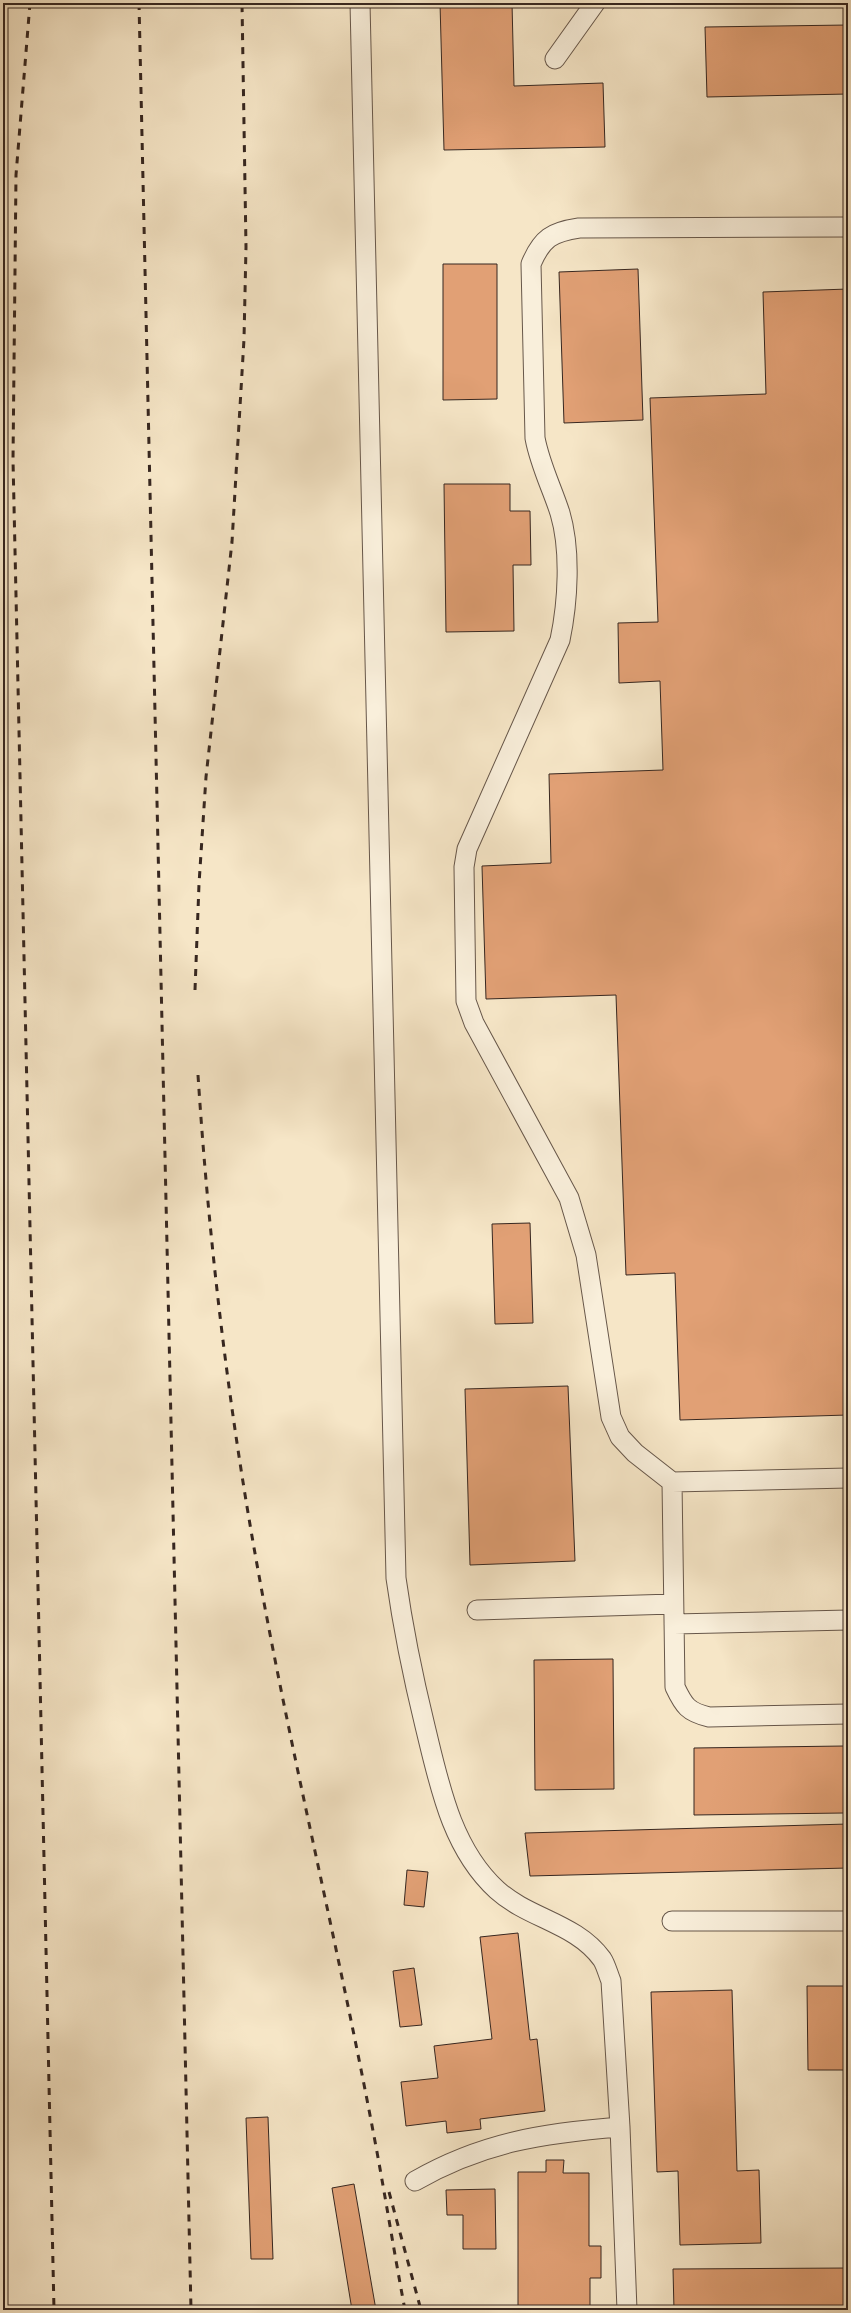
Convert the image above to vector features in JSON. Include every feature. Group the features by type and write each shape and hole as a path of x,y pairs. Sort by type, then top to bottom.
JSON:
{"lane":[{"path":"360,3 396,1578 410,1661 434,1762 450,1816 468,1853 481,1872 497,1890 515,1904 576,1933 603,1960 611,1981 620,2127 627,2310"},
{"path":"555,59 595,3"},
{"path":"848,227 580,228 562,231 549,237 538,248 531,264 535,438 538,458 560,513 566,536 566,612 560,640 467,849 464,867 466,1002 474,1023 569,1198 586,1255 611,1417 620,1437 635,1453 672,1482 848,1478"},
{"path":"672,1482 675,1687 684,1705 695,1714 709,1717 848,1714"},
{"path":"477,1610 674,1604"},
{"path":"674,1624 848,1620"},
{"path":"672,1921 848,1921"},
{"path":"415,2180 444,2164 472,2153 518,2140 566,2132 620,2127"}],"building":[{"path":"440,3 512,3 514,86 603,83 605,147 444,150"},
{"path":"848,25 848,94 707,97 705,27"},
{"path":"443,264 497,264 497,399 443,400"},
{"path":"638,269 643,420 564,423 559,272"},
{"path":"848,289 848,1415 680,1420 675,1273 626,1275 616,995 486,999 482,866 551,863 549,774 663,770 660,681 619,683 618,623 658,622 650,398 766,394 763,292"},
{"path":"444,484 510,484 510,511 530,511 531,565 513,565 514,631 446,632"},
{"path":"530,1223 533,1323 495,1324 492,1224"},
{"path":"568,1386 575,1561 470,1565 465,1389"},
{"path":"613,1659 614,1789 535,1790 534,1660"},
{"path":"844,1746 844,1813 694,1815 694,1748"},
{"path":"848,1824 848,1868 530,1876 525,1833"},
{"path":"407,1870 428,1872 424,1907 404,1905"},
{"path":"518,1933 530,2040 537,2039 545,2111 480,2119 481,2129 447,2133 446,2121 406,2126 401,2082 438,2078 434,2046 492,2039 480,1937"},
{"path":"414,1968 422,2025 400,2027 393,1971"},
{"path":"807,1986 848,1986 848,2070 808,2070"},
{"path":"732,1990 737,2171 759,2170 761,2243 680,2245 678,2171 657,2172 651,1992"},
{"path":"268,2117 273,2259 251,2259 246,2118"},
{"path":"546,2160 564,2160 563,2173 589,2173 589,2246 601,2246 601,2278 590,2278 590,2310 518,2310 518,2172 546,2172"},
{"path":"354,2184 376,2310 352,2310 332,2188"},
{"path":"495,2189 496,2249 463,2249 463,2215 447,2215 446,2190"},
{"path":"848,2268 848,2310 674,2310 673,2269"}],"railway":[{"path":"30,3 16,175 13,460 54,2310"},
{"path":"139,3 191,2310"},
{"path":"195,990 199,884 206,777 232,542 244,339 246,247 242,3"},
{"path":"198,1075 214,1265 230,1392 249,1518 273,1651 346,1997 378,2158 405,2310"},
{"path":"389,2192 421,2310"}]}
